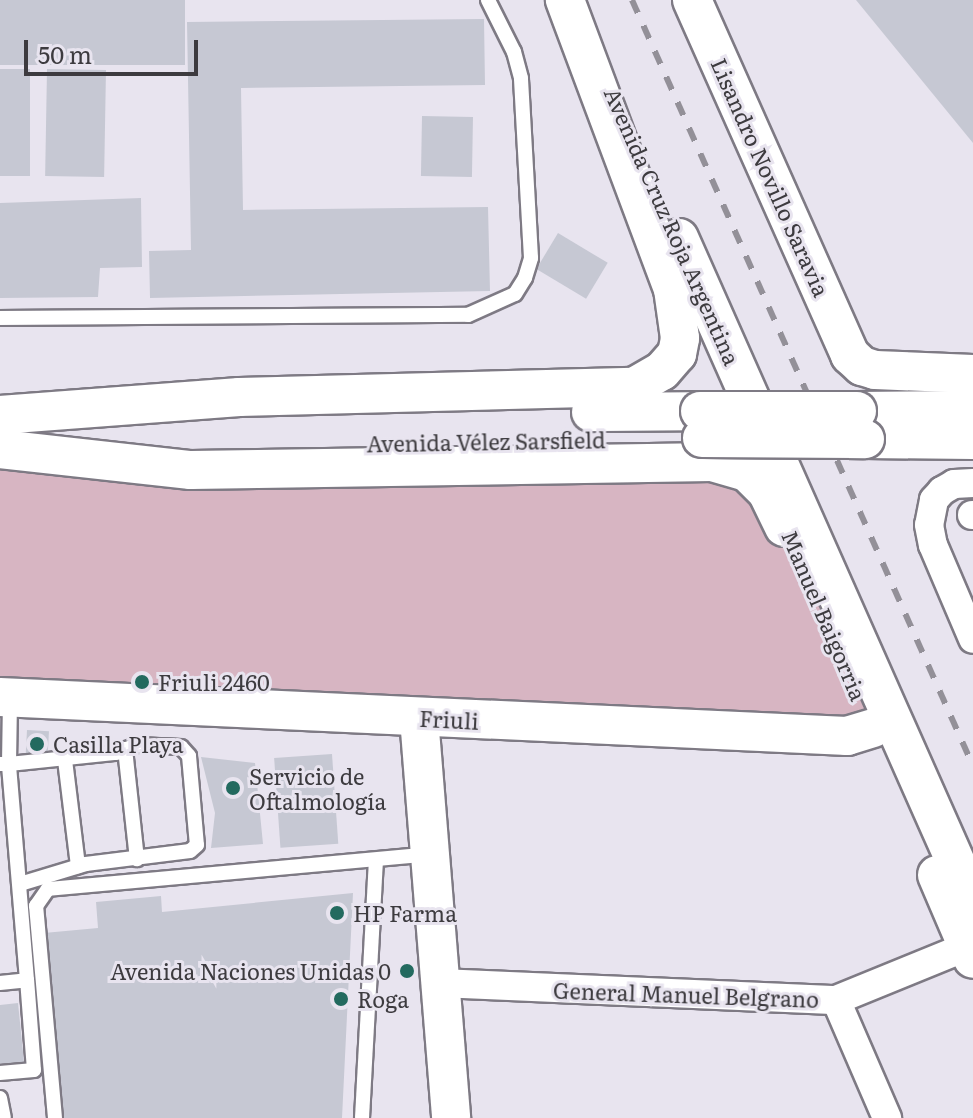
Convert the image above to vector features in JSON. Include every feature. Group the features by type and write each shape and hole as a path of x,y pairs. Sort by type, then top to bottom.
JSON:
{"main road":[{"path":"0,415 239,397 634,387 656,376 677,354 678,311 565,0"},
{"name":"Avenida Cruz Roja Argentina","path":"574,0 773,453"},
{"name":"Lisandro Novillo Saravia","path":"692,0 850,355 862,366 875,370 973,374"},
{"name":"Avenida Vélez Sarsfield","path":"0,415 861,425 973,410"},
{"name":"Avenida Vélez Sarsfield","path":"0,448 701,425"},
{"name":"Avenida Vélez Sarsfield","path":"861,425 973,440"},
{"path":"0,448 191,470 712,462 747,472 767,492 797,558"},
{"name":"Manuel Baigorria","path":"773,453 780,504 797,558 973,901"},
{"name":"Manuel Baigorria","path":"773,453 884,725 970,952"},
{"name":"Friuli","path":"5,697 847,736 884,725"},
{"path":"419,718 451,1118"}],"street":[{"path":"973,483 954,484 942,491 934,500 929,525 933,545 973,639"},
{"name":"General Manuel Belgrano","path":"442,983 836,1000 970,952"},
{"path":"836,1000 887,1118"}],"lane":[{"path":"0,318 468,315 515,294 525,278 531,258 521,78 514,52 488,0"},
{"path":"0,1073 34,1070 20,884 5,764 5,697"},
{"path":"5,764 65,760 137,745 181,747 189,756 197,845 180,855 78,866 20,884"},
{"path":"125,749 137,859"},
{"path":"65,760 78,866"},
{"path":"55,1118 36,906 48,889 431,854"},
{"path":"362,1118 376,860"},
{"path":"0,983 27,980"},
{"path":"0,1098 4,1118"}],"shaded area":[{"path":"0,449 712,462 772,501 873,728 0,697"}],"building":[{"path":"0,0 185,0 185,65 0,65"},
{"path":"856,0 973,0 973,143"},
{"path":"484,19 485,85 241,88 243,210 488,207 490,291 150,298 149,251 191,250 187,22"},
{"path":"0,69 30,69 30,176 0,176"},
{"path":"47,69 106,70 104,177 45,176"},
{"path":"422,116 473,117 472,177 421,176"},
{"path":"141,198 142,267 100,268 98,297 0,298 0,203"},
{"path":"558,233 608,263 586,299 536,269"},
{"name":"Casilla Playa","path":"27,730 49,731 48,758 26,757"},
{"path":"332,754 338,844 280,848 274,758"},
{"name":"Servicio de Oftalmología","path":"201,757 255,763 263,844 211,848 215,813"},
{"path":"353,893 342,1118 62,1118 44,933 98,928 96,902 161,896 162,912"},
{"path":"18,1003 24,1062 0,1064 0,1005"}],"railway":[{"path":"632,0 973,766"}],"place":[{"name":"Friuli 2460","path":"142,682"},
{"name":"Casilla Playa","path":"37,744"},
{"name":"Servicio de Oftalmología","path":"233,788"},
{"name":"HP Farma","path":"337,913"},
{"name":"Avenida Naciones Unidas 0","path":"407,971"},
{"name":"Roga","path":"341,999"}]}
